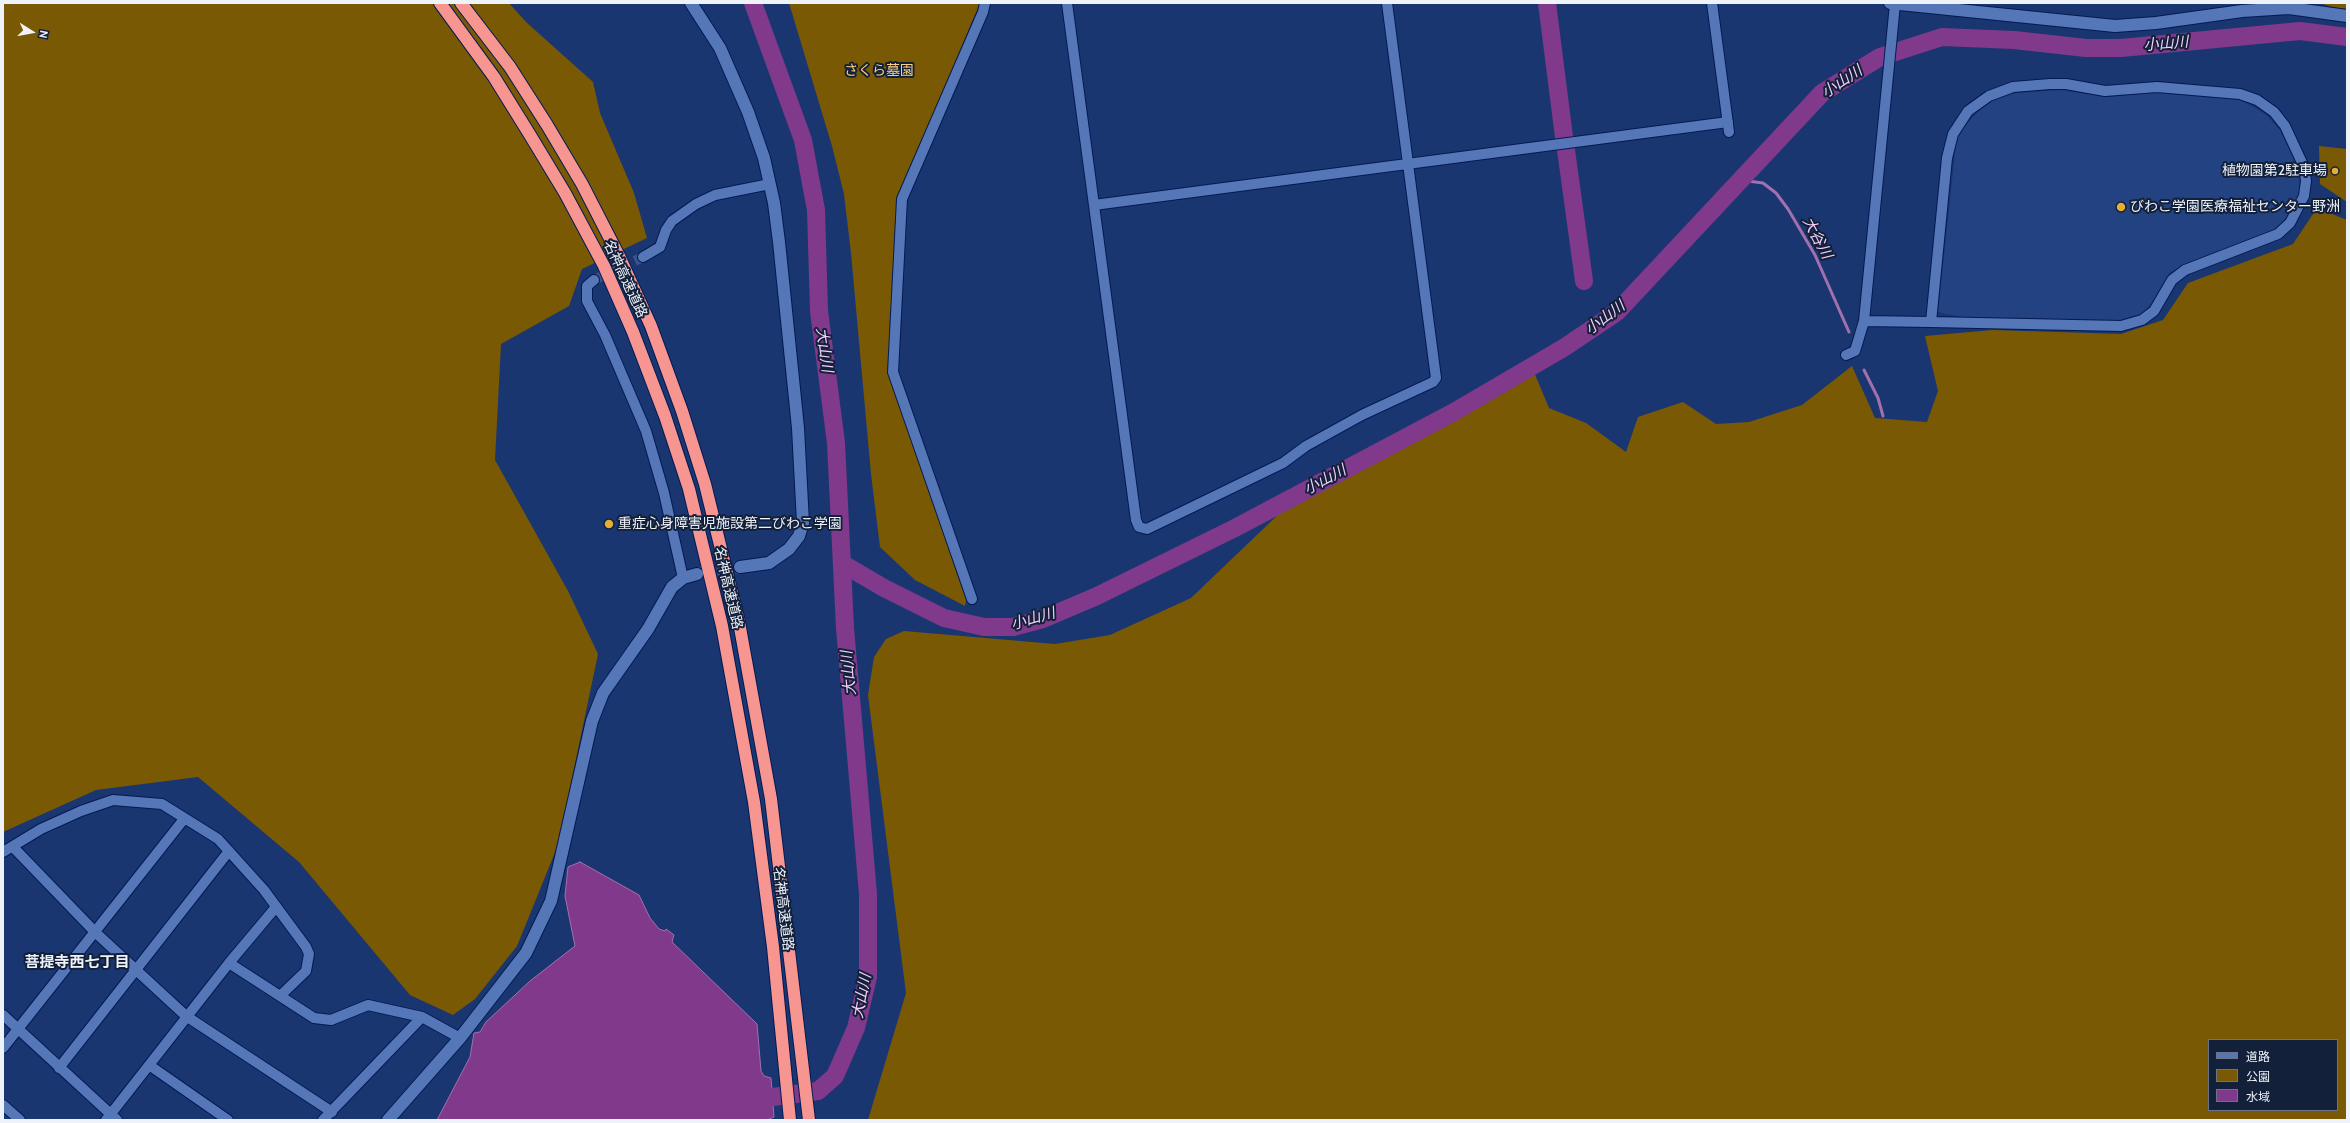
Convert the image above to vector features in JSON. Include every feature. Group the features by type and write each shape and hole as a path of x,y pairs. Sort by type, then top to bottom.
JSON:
{"highway":[{"name":"名神高速道路","path":"440,3 494,77 566,193 604,266 633,332 665,416 689,489 706,556 739,710 765,882 790,1118"},
{"name":"名神高速道路","path":"461,3 510,68 547,125 582,184 620,258 651,326 682,411 705,484 723,552 756,708 781,873 808,1116"}],"street":[{"path":"691,3 720,48 748,112 770,184 786,302 798,428 803,523 798,536 780,557 769,563 740,567"},
{"path":"972,599 893,372 902,199 983,12 985,3"},
{"path":"1067,3 1136,520 1140,527 1148,529 1283,463 1306,446 1362,415 1433,382 1436,378 1387,3"},
{"path":"1094,205 1408,164 1728,127 1712,3"},
{"path":"1846,356 1855,351 1864,321 1891,45 1892,3 2115,26 2156,23 2242,11 2289,8 2347,16"},
{"path":"1864,321 2121,326 2142,320 2154,311 2172,280 2185,270 2278,234 2290,223 2304,196 2306,181 2304,167 2286,126 2274,112 2257,100 2240,94 2157,87 2105,91 2066,84 2050,84 2013,87 1989,96 1968,111 1952,134 1947,158 1931,322"},
{"path":"643,257 660,247 666,230 672,221 696,204 715,195 770,184"},
{"path":"594,280 587,286 587,301 608,342 646,431 664,493 683,578"},
{"path":"388,1120 460,1038 526,953 537,933 551,901 586,742 597,707 612,679 648,629 672,587 683,578 697,574"},
{"path":"3,852 41,829 81,811 113,800 162,804 218,839 276,907 306,947 309,954 306,971 282,995"},
{"path":"3,1048 96,933 184,819"},
{"path":"13,847 96,933 186,1016 332,1112"},
{"path":"59,1068 229,851"},
{"path":"3,1015 111,1118 186,1016 276,907"},
{"path":"229,963 282,995 314,1018 331,1020 368,1005 422,1017 460,1038"},
{"path":"323,1120 422,1017"},
{"path":"149,1065 228,1120"},
{"path":"3,1105 20,1120"}],"shaded area":[{"name":"びわこ学園医療福祉センター野洲","path":"2061,90 2108,97 2158,92 2241,100 2265,114 2280,130 2299,167 2299,195 2287,219 2272,231 2170,272 2152,303 2141,314 2121,320 1970,319 1938,312 1957,135 1986,103 2015,93"}],"green space":[{"path":"3,3 509,3 526,22 593,82 600,113 634,193 647,238 582,269 569,306 501,344 495,460 568,591 598,654 558,845 517,946 475,999 453,1015 410,995 299,862 198,777 96,790 3,832"},
{"name":"さくら墓園","path":"789,3 980,3 897,200 889,373 966,600 965,606 915,580 880,547 871,474 851,253 844,194 832,146"},
{"path":"2319,3 2347,3 2347,11"},
{"name":"植物園第2駐車場","path":"2319,146 2347,149 2347,202 2320,184"},
{"path":"2317,208 2347,220 2347,1120 868,1120 906,993 868,695 874,657 886,639 904,631 1055,644 1110,635 1191,598 1283,510 1534,372 1549,408 1586,423 1626,452 1638,417 1683,402 1716,424 1749,422 1802,405 1852,366 1875,418 1927,422 1938,391 1925,336 1993,330 2121,334 2163,320 2188,283 2293,244"}],"water":[{"path":"580,862 639,895 650,918 659,929 665,931 666,929 674,935 672,942 757,1024 761,1071 764,1076 771,1078 774,1117 767,1120 437,1120 470,1057 474,1033 480,1032 486,1022 530,981 575,946 565,896 568,867"}],"waterway":[{"name":"大山川","path":"749,1094 773,1097 818,1091 835,1076 856,1028 868,977 868,894 845,628 836,443 819,311 816,210 803,140 753,3"},
{"path":"1547,3 1564,137"},
{"name":"小山川","path":"843,564 884,588 944,618 984,627 1013,627 1043,619 1097,596 1235,528 1454,412 1565,347 1617,312 1822,93 1880,57 1942,37 2014,40 2086,48 2121,48 2300,31 2347,37"},
{"path":"1566,150 1584,281"},
{"name":"大谷川","path":"1740,180 1763,183 1776,193 1788,209 1815,255 1849,332"},
{"name":"大谷川","path":"1864,370 1878,398 1883,416"}],"tunnel":[{"path":"594,280 643,257"},
{"path":"699,573 740,567"}],"place":[{"name":"植物園第2駐車場","path":"2335,171"},
{"name":"びわこ学園医療福祉センター野洲","path":"2121,207"},
{"name":"重症心身障害児施設第二びわこ学園","path":"609,524"}],"district":[{"name":"菩提寺西七丁目","path":"77,963"}]}
